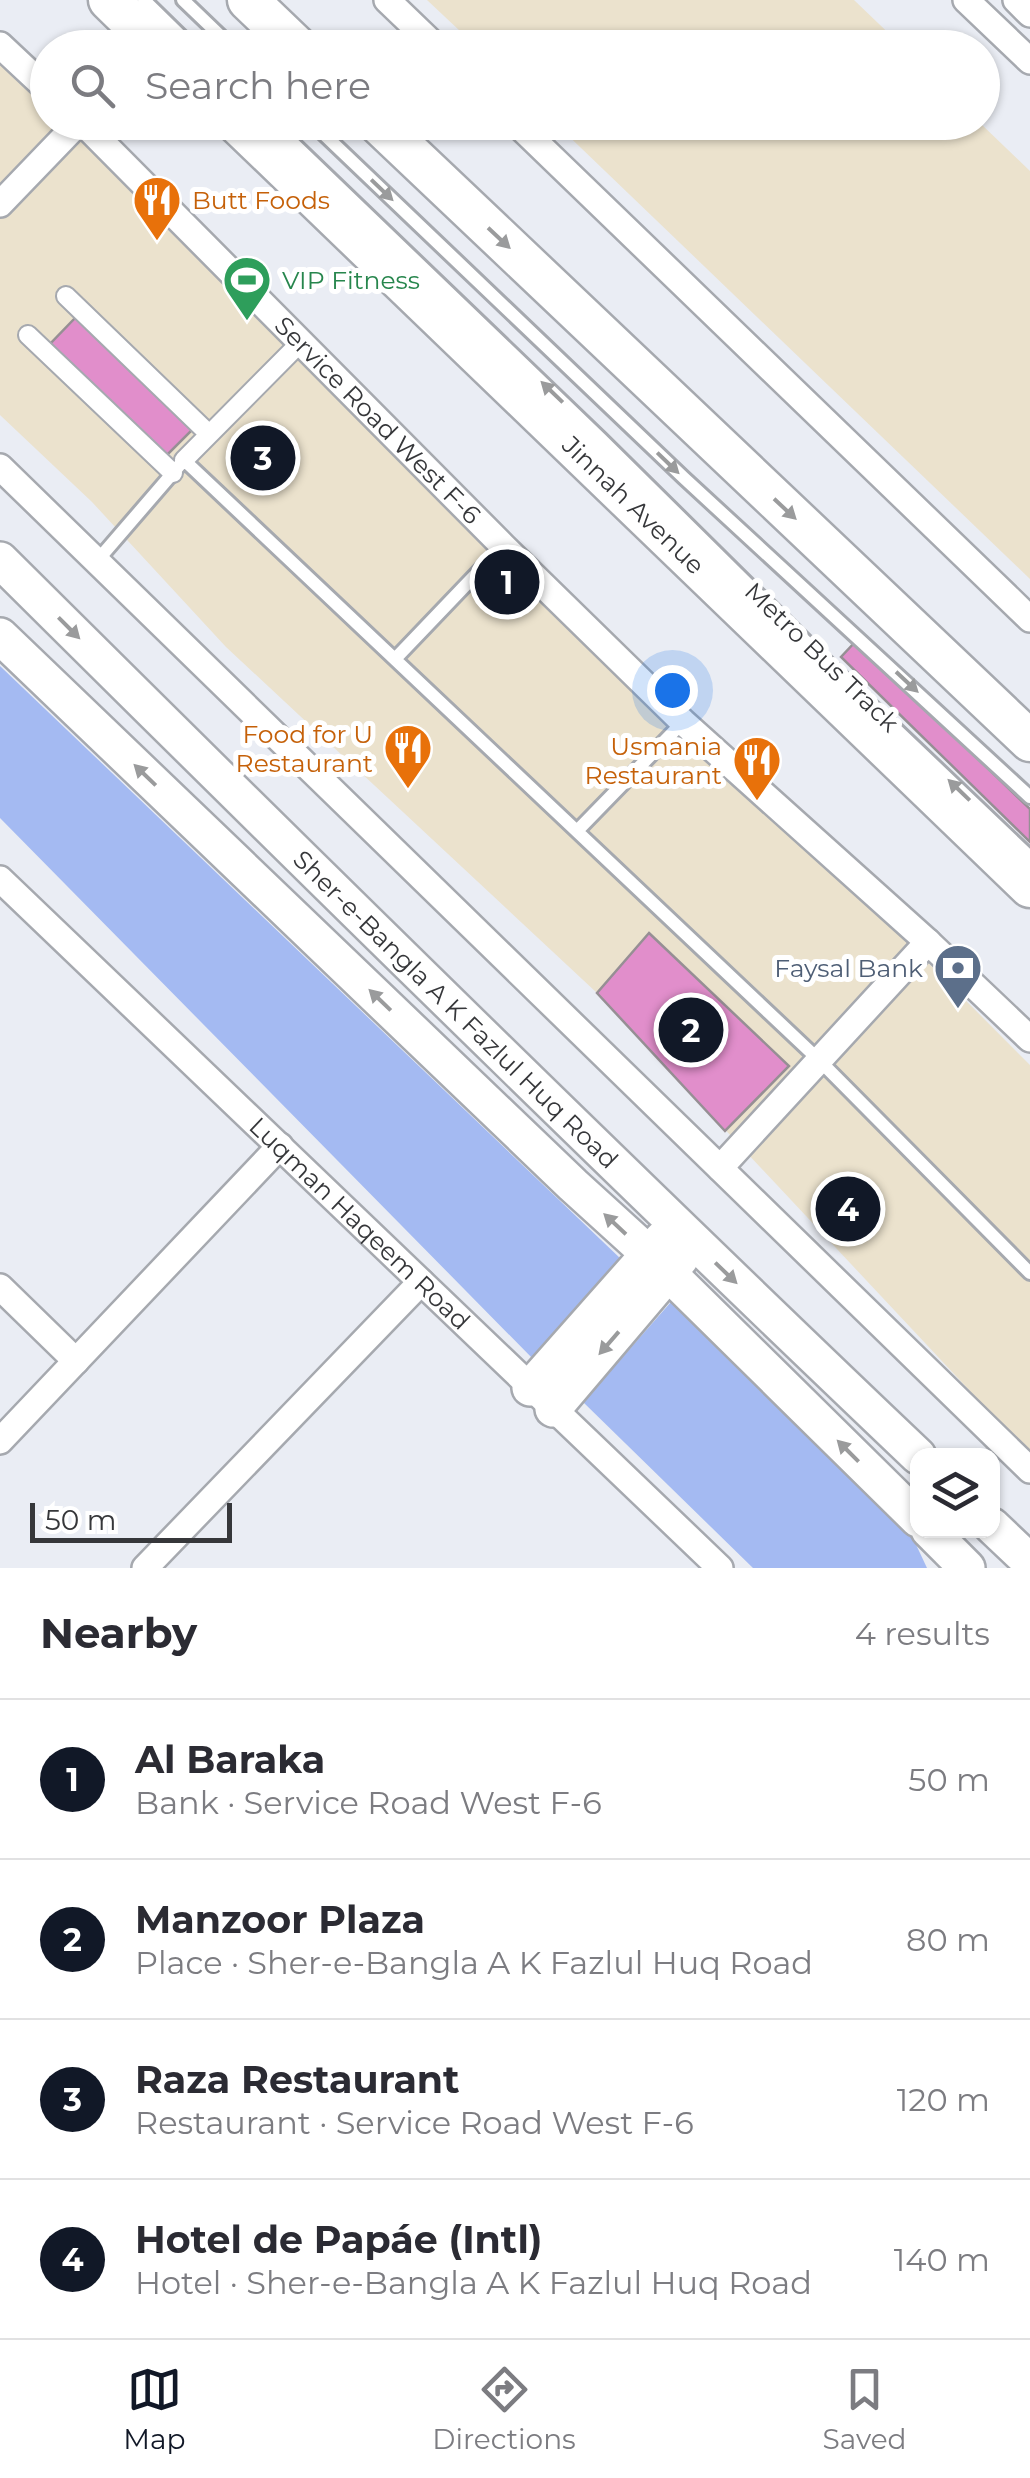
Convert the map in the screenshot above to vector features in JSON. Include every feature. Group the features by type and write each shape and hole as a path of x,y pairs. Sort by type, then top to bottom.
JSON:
{"main road":[{"path":"109,0 140,30"},
{"path":"248,0 279,30"},
{"name":"Jinnah Avenue","path":"255,140 1030,887"},
{"path":"396,140 1030,741"},
{"name":"Sher-e-Bangla A K Fazlul Huq Road","path":"0,560 315,873 910,1448"},
{"name":"Sher-e-Bangla A K Fazlul Huq Road","path":"0,636 659,1264 910,1511"},
{"path":"541,1398 685,1232"},
{"path":"1000,1534 1030,1562"},
{"path":"937,1538 967,1568"}],"street":[{"path":"387,0 418,30"},
{"path":"966,0 997,30"},
{"path":"1016,0 1030,14"},
{"path":"1000,33 1030,62"},
{"path":"0,45 30,73"},
{"path":"0,204 62,140"},
{"name":"Service Road West F-6","path":"98,140 683,722 928,942 1030,1040"},
{"path":"534,140 1030,618"},
{"path":"66,296 209,434"},
{"path":"28,335 178,467 300,344"},
{"path":"0,466 1030,1470"},
{"name":"Luqman Haqeem Road","path":"0,879 720,1568"},
{"path":"720,1168 928,942"},
{"path":"0,1441 280,1146"},
{"path":"145,1568 421,1282"},
{"path":"0,1287 76,1361"}],"lane":[{"path":"144,0 175,30"},
{"path":"183,0 214,30"},
{"name":"Metro Bus Track","path":"290,140 1030,857"},
{"name":"Metro Bus Track","path":"330,140 684,478 1030,797"},
{"path":"97,561 178,467 395,659 577,831 819,1060 1030,1273"},
{"path":"395,659 503,546"},
{"path":"577,831 683,722"}],"shaded area":[{"path":"427,0 854,0 885,30 459,30"},
{"path":"0,31 30,62 30,140 108,140 1030,1065 1030,1455 597,993 226,647 92,502 0,415"},
{"path":"573,140 998,140 1030,171 1030,579"},
{"path":"0,666 622,1260 535,1361 0,818"},
{"path":"671,1302 910,1534 927,1568 753,1568 583,1402"}],"building":[{"path":"77,316 192,430 164,458 49,345"},
{"path":"856,641 1030,809 1030,842 841,657"},
{"path":"649,933 789,1066 725,1131 597,993"}],"place":[{"name":"Butt Foods","path":"157,242"},
{"name":"VIP Fitness","path":"247,322"},
{"name":"Raza Restaurant","path":"263,458"},
{"name":"Al Baraka","path":"507,582"},
{"name":"Food for U Restaurant","path":"408,790"},
{"name":"Usmania Restaurant","path":"757,802"},
{"name":"Faysal Bank","path":"958,1010"},
{"name":"Manzoor Plaza","path":"691,1030"},
{"name":"Hotel de Papáe (Intl)","path":"848,1209"}]}
